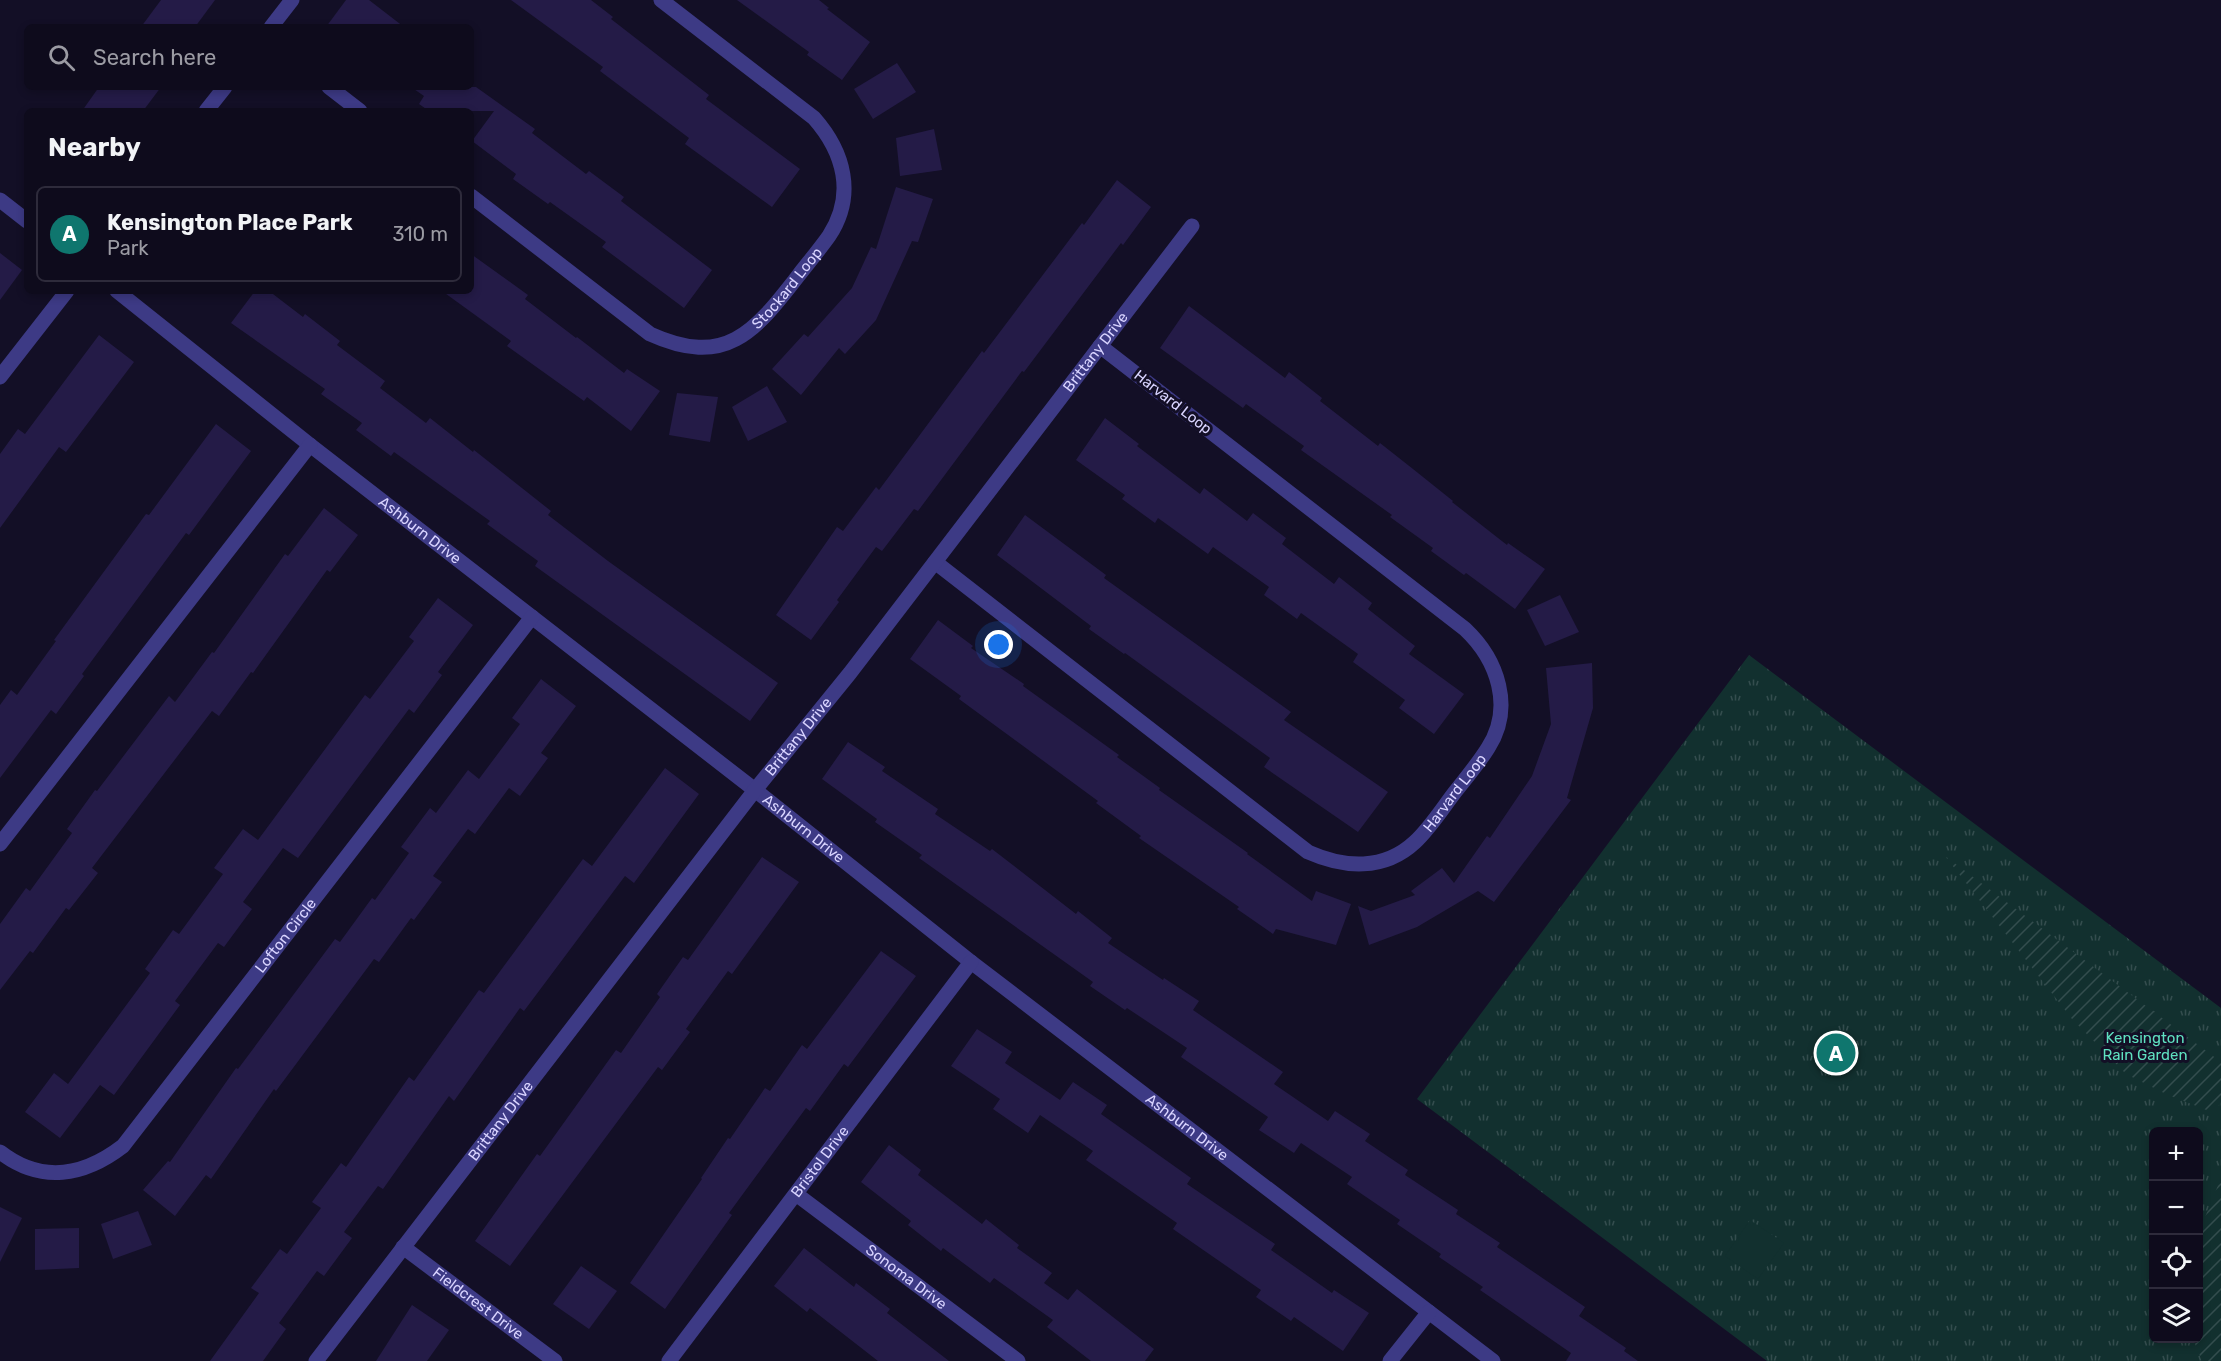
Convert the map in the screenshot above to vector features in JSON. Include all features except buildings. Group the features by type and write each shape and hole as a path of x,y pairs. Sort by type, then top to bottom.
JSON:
{"street":[{"path":"273,24 292,0"},
{"name":"Stockard Loop","path":"474,198 650,334 672,344 692,347 714,346 737,339 756,327 770,313 830,234 839,214 843,195 843,174 837,152 828,135 814,118 661,0"},
{"path":"208,108 223,90"},
{"path":"333,90 356,108"},
{"path":"0,200 24,219"},
{"name":"Brittany Drive","path":"316,1361 755,790 850,673 1192,226"},
{"path":"0,377 65,294"},
{"name":"Ashburn Drive","path":"121,294 310,445 755,790 971,962 1493,1361"},
{"name":"Harvard Loop","path":"935,562 1308,852 1329,861 1352,865 1376,863 1397,855 1413,844 1426,830 1489,747 1497,726 1501,704 1498,680 1490,659 1479,642 1100,346"},
{"path":"0,844 310,445"},
{"name":"Lofton Circle","path":"0,1152 25,1167 47,1173 66,1173 105,1160 123,1146 532,616"},
{"name":"Bristol Drive","path":"669,1361 971,962"},
{"name":"Sonoma Drive","path":"796,1194 1018,1361"},
{"name":"Fieldcrest Drive","path":"403,1247 555,1361"},
{"path":"1390,1361 1429,1312"}],"green space":[{"path":"1749,655 2221,1008 2221,1361 1767,1361 1417,1099"},
{"name":"Kensington Rain Garden","path":"1945,856 2221,1062 2221,1102 2214,1113 2166,1094 2126,1074 2072,1019"},
{"path":"2221,1178 2221,1361 2202,1361 2195,1343 2203,1343 2203,1222"},
{"path":"1750,1220 1784,1243 1758,1279 1725,1256"}],"place":[{"name":"Kensington Place Park","path":"1836,1053"}]}
